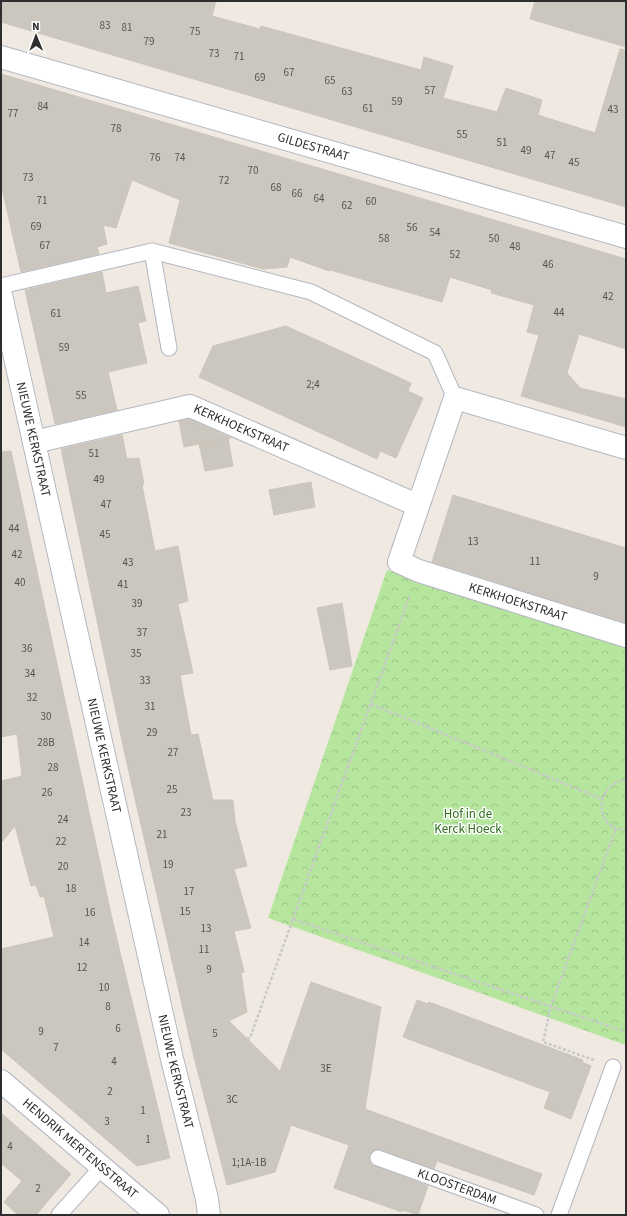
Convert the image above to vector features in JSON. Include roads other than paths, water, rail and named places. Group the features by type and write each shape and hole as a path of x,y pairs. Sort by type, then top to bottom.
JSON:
{"street":[{"name":"GILDESTRAAT","path":"1,57 626,238"},
{"name":"NIEUWE KERKSTRAAT","path":"1,295 172,1060 207,1199 209,1215"},
{"path":"455,398 626,448"},
{"name":"KERKHOEKSTRAAT","path":"455,398 417,505 399,562 419,571 626,636"},
{"name":"KERKHOEKSTRAAT","path":"34,442 190,406 417,505"},
{"name":"HENDRIK MERTENSSTRAAT","path":"1,1081 101,1168 158,1215"}],"lane":[{"path":"1,286 152,251 310,292 435,353 455,398"},
{"path":"152,251 169,348"},
{"path":"559,1215 613,1067"},
{"name":"KLOOSTERDAM","path":"378,1158 536,1215"},
{"path":"59,1215 101,1168"}],"park label":[{"name":"Hof in de Kerck Hoeck","path":"468,822"}]}
